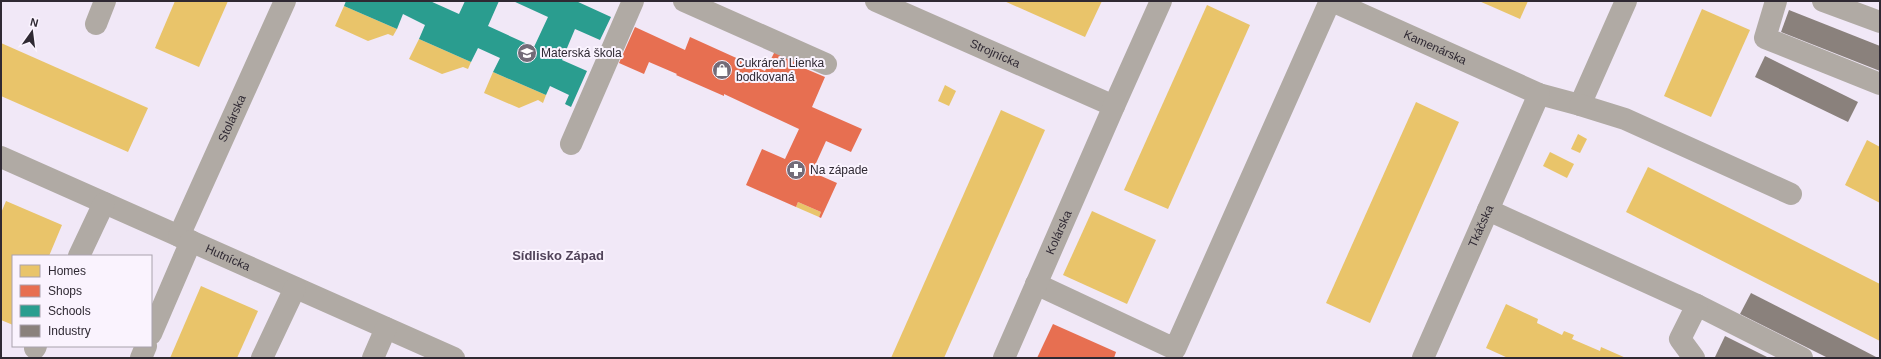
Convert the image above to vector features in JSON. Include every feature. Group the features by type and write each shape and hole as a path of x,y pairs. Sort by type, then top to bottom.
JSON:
{"street":[{"path":"96,24 105,1"},
{"name":"Stolárska","path":"152,331 185,239 285,1"},
{"path":"571,144 633,1"},
{"path":"684,1 826,64"},
{"name":"Strojnícka","path":"876,1 1114,106"},
{"path":"1114,106 1161,1"},
{"path":"1036,284 1174,349 1331,1"},
{"name":"Kamenárska","path":"1331,1 1539,94 1625,119 1791,194"},
{"path":"1580,105 1626,1"},
{"path":"1776,1 1765,38 1880,84"},
{"path":"1823,1 1880,22"},
{"name":"Tkáčska","path":"1423,358 1539,94"},
{"name":"Kolárska","path":"1004,358 1114,106"},
{"name":"Hutnícka","path":"1,157 454,358"},
{"path":"79,255 104,202"},
{"path":"1488,210 1697,305 1802,358"},
{"path":"262,358 295,288"},
{"path":"1694,358 1680,339 1697,305"},
{"path":"373,358 386,328"},
{"path":"140,358 146,347"}],"building: Homes":[{"path":"175,1 228,1 199,67 155,48"},
{"path":"1004,1 1102,1 1085,37"},
{"path":"1479,1 1528,1 1520,19"},
{"path":"1207,5 1250,25 1168,209 1124,190"},
{"path":"344,6 397,29 393,36 388,34 368,41 335,26"},
{"path":"1702,9 1750,30 1711,117 1664,96"},
{"path":"419,39 471,62 468,69 463,67 442,74 409,59"},
{"path":"1,43 148,108 128,152 1,96"},
{"path":"493,72 546,95 543,103 538,100 519,108 484,93"},
{"path":"945,85 956,91 949,106 938,101"},
{"path":"1416,102 1459,122 1370,323 1326,303"},
{"path":"1001,110 1045,130 944,358 891,358"},
{"path":"1578,134 1587,139 1580,153 1571,149"},
{"path":"1867,140 1880,147 1880,203 1845,185"},
{"path":"1550,152 1574,164 1567,178 1543,166"},
{"path":"1648,167 1880,284 1880,341 1626,212"},
{"path":"6,201 62,225 49,255 12,255 12,325 1,320 1,213"},
{"path":"798,202 821,212 819,217 796,207"},
{"path":"1092,211 1156,240 1127,304 1063,275"},
{"path":"201,286 258,311 237,358 170,358"},
{"path":"1506,304 1538,319 1537,323 1562,335 1564,331 1574,335 1572,339 1600,351 1601,347 1626,358 1508,358 1486,348"}],"building: Shops":[{"path":"635,27 685,50 690,37 765,71 775,51 801,62 799,66 825,77 812,107 862,129 851,152 826,141 812,172 837,183 821,218 819,217 821,212 798,202 796,207 746,185 762,149 785,159 799,129 724,94 724,96 649,62 644,74 619,63"},
{"path":"1053,324 1116,352 1114,358 1037,358"}],"building: Schools":[{"name":"Materská škola","path":"346,1 430,1 459,14 465,1 499,1 488,26 534,47 548,17 513,1 576,1 611,17 600,40 575,29 562,60 587,71 571,107 565,104 569,95 550,86 546,95 493,72 500,58 478,48 471,62 419,39 425,25 403,14 397,29 344,6"}],"building: Industry":[{"path":"1789,10 1880,46 1880,71 1781,32"},
{"path":"1765,56 1858,102 1848,122 1755,77"},
{"path":"1751,293 1878,358 1828,358 1740,314"},
{"path":"1725,336 1769,358 1715,357"}],"place":[{"name":"Materská škola","path":"527,53"},
{"name":"Cukráreň Lienka bodkovaná","path":"722,70"},
{"name":"Na západe","path":"796,170"}],"district":[{"name":"Sídlisko Západ","path":"558,255"}]}
